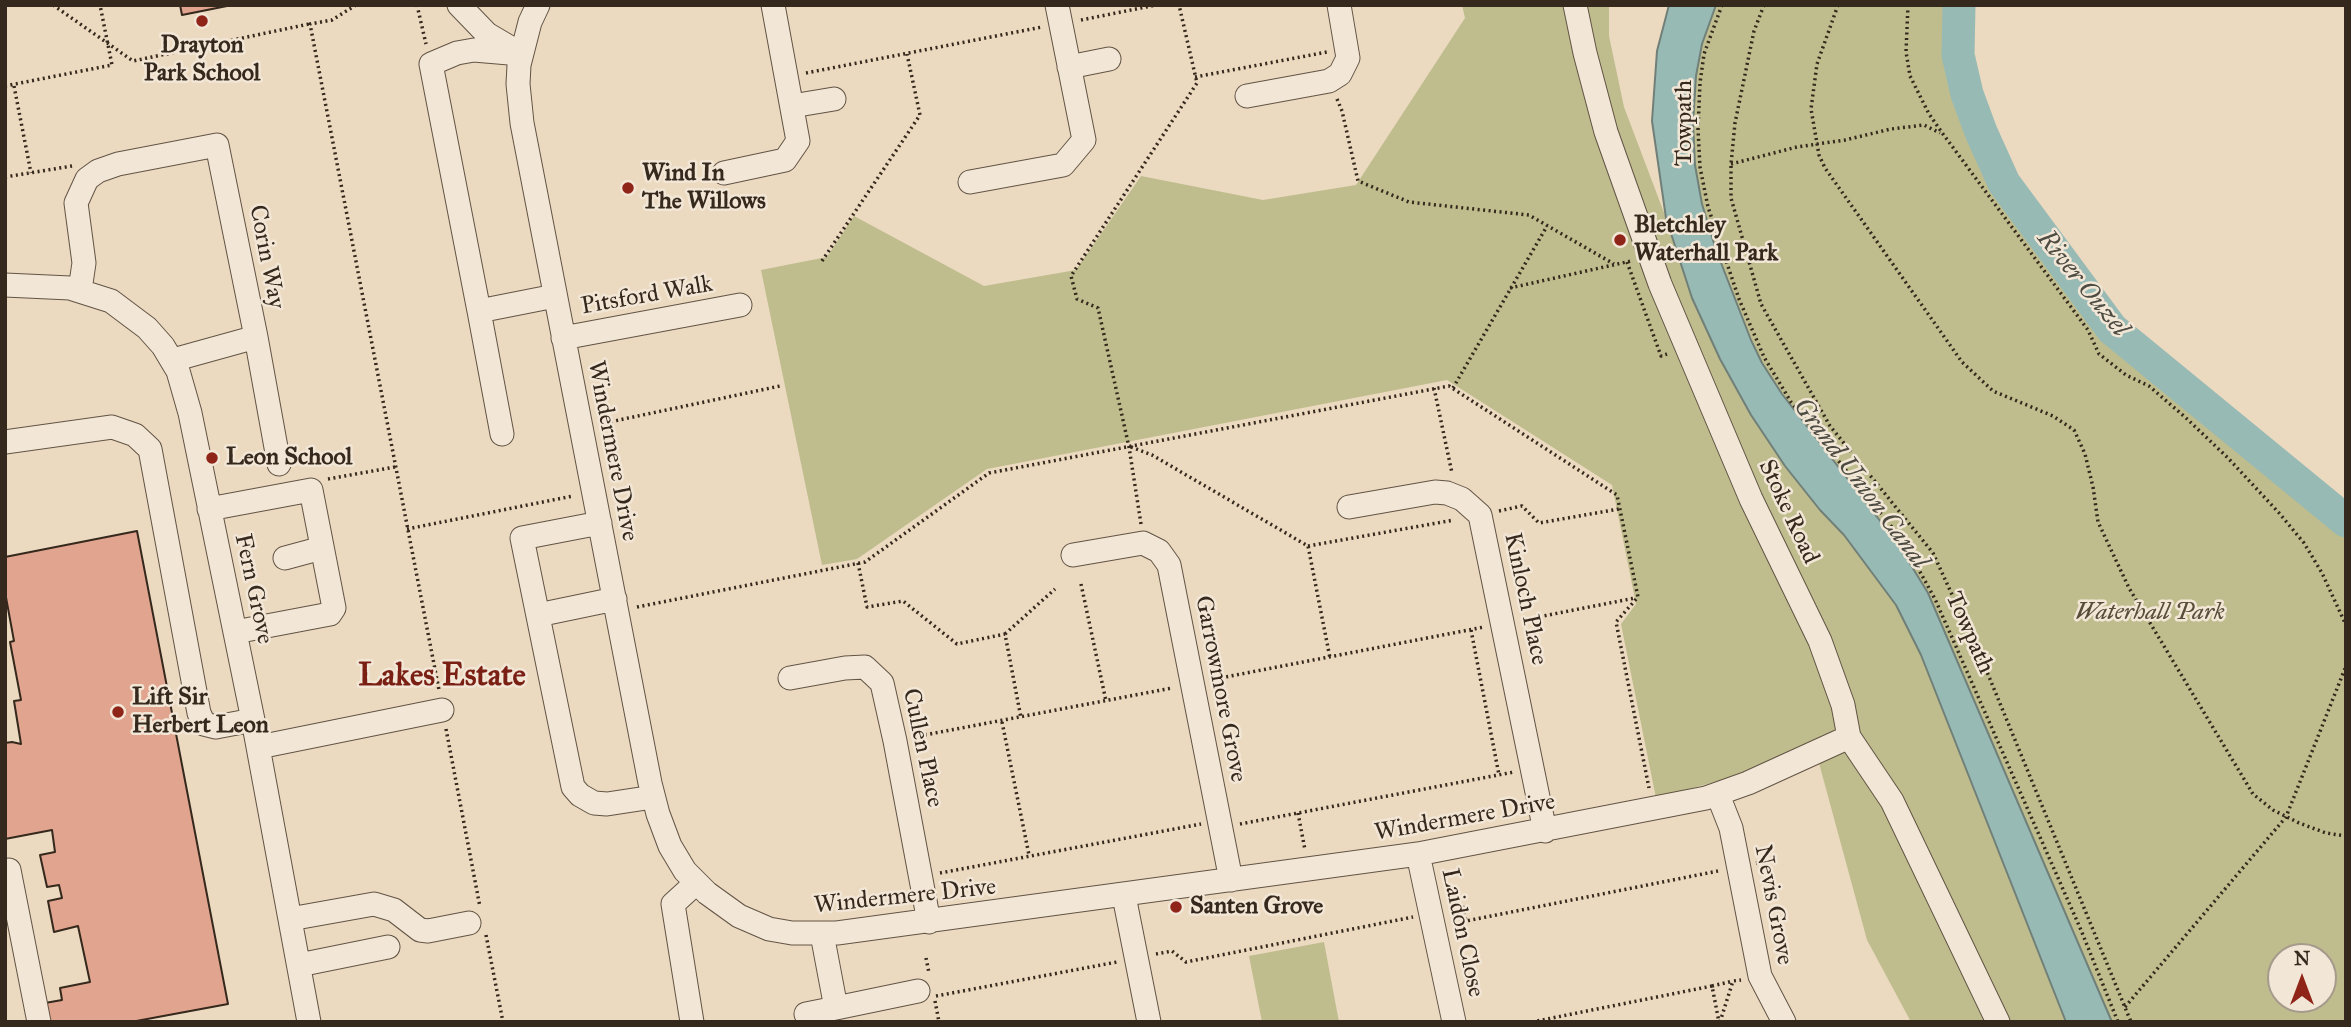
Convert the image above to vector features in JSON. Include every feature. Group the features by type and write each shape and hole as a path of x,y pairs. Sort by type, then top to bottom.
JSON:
{"street":[{"path":"459,5 487,34 521,54"},
{"name":"Windermere Drive","path":"537,5 521,54 518,84 522,123 653,797 670,846 685,872 727,908 757,924 792,933 822,934 1124,896 1418,854 1718,795 1849,737"},
{"path":"724,173 785,160 798,141 774,5"},
{"path":"1248,96 1329,80 1344,70 1348,63 1348,48 1339,5"},
{"name":"Stoke Road","path":"1575,5 1606,132 1649,257 1751,499 1820,641 1843,705 1849,737 1866,758 1892,801 1998,1022"},
{"path":"970,182 1063,165 1084,140 1059,14"},
{"path":"502,434 431,64 457,53 474,50 521,54"},
{"path":"1069,67 1109,59"},
{"path":"792,107 834,99"},
{"name":"Corin Way","path":"82,185 93,173 108,167 218,145 256,337 173,360"},
{"path":"80,290 84,263 76,203 82,185"},
{"name":"Fern Grove","path":"5,285 56,286 80,290 111,301 147,328 173,360 182,381 259,747 309,1022"},
{"path":"479,311 555,296"},
{"name":"Pitsford Walk","path":"563,338 740,305"},
{"path":"256,337 279,464"},
{"path":"5,442 113,427 135,435 150,449 199,713 204,723 216,727 253,720"},
{"path":"209,509 311,490 334,608 330,614 235,632"},
{"path":"1349,507 1431,492 1456,496"},
{"name":"Kinloch Place","path":"1456,496 1471,505 1480,515 1545,831"},
{"path":"600,523 522,538 575,790 594,803 607,804 653,797"},
{"path":"1073,555 1132,545"},
{"name":"Garrowmore Grove","path":"1132,545 1159,551 1169,565 1231,880"},
{"path":"285,558 322,548"},
{"path":"538,615 616,605"},
{"name":"Cullen Place","path":"790,678 865,667 882,683 929,922"},
{"path":"259,747 442,710"},
{"name":"Nevis Grove","path":"1718,795 1731,828 1760,976 1784,1022"},
{"name":"Laidon Close","path":"1418,854 1454,1022"},
{"path":"9,870 39,1022"},
{"path":"692,1022 673,904 696,883"},
{"path":"1124,896 1149,1022"},
{"path":"289,919 374,904 394,910 420,930 478,921"},
{"path":"822,934 836,1008"},
{"path":"299,965 388,947"},
{"path":"806,1014 926,994"}],"path":[{"path":"53,5 133,61 332,20 356,5"},
{"path":"5,86 112,65 100,5"},
{"path":"417,5 431,64"},
{"path":"786,77 907,54 1059,14 1156,5"},
{"path":"1132,545 1140,510 1129,447 1098,309 1077,299 1071,276 1197,83 1179,5"},
{"name":"Towpath","path":"1722,5 1704,54 1700,83 1700,167 1712,219 1739,299 1764,358 1791,402 1903,541 1935,599 2081,930 2118,1022"},
{"path":"1765,5 1751,44 1735,123 1731,164 1731,198 1761,304 1830,426 1933,553 1985,667 2131,1022"},
{"path":"1838,5 1817,64 1811,109 1819,155 1825,168 1962,362 1993,391 2053,416 2074,430 2085,454 2098,522 2129,588 2253,794 2286,817 2326,833 2346,835"},
{"path":"1908,5 1906,52 1910,76 1942,134 2088,330 2099,354 2126,376 2149,386 2176,409 2228,458 2304,543 2322,573 2346,625"},
{"path":"310,24 442,710 478,921 503,1022"},
{"path":"1195,77 1348,48"},
{"path":"822,261 920,115 907,54"},
{"path":"1329,80 1342,111 1358,181 1409,202 1529,215 1614,264"},
{"path":"14,85 31,173"},
{"path":"1731,164 1797,147 1845,140 1891,129 1924,125 1942,134"},
{"path":"5,177 72,166 82,185"},
{"path":"1453,388 1547,226"},
{"path":"1510,288 1649,257"},
{"path":"581,428 780,386"},
{"path":"616,605 865,562 989,473 1449,386 1617,495 1638,597"},
{"path":"1434,388 1456,496"},
{"path":"1129,447 1152,455 1308,545 1330,658"},
{"path":"407,529 573,496"},
{"path":"859,563 867,607 903,601 957,644 1005,634 1055,589"},
{"path":"1081,584 1106,701"},
{"path":"895,741 1638,597"},
{"path":"1638,597 1616,622 1654,809"},
{"path":"1471,630 1499,775"},
{"path":"1005,634 1021,718"},
{"path":"2125,1007 2286,817 2346,666"},
{"path":"1002,722 1030,855"},
{"path":"921,877 1030,855 1298,813 1533,769"},
{"path":"1298,813 1309,870"},
{"path":"926,994 1172,951 1186,962 1463,906 1466,921 1771,860"},
{"path":"1532,1022 1760,976"},
{"path":"1720,1022 1733,981"},
{"path":"1712,986 1720,1022"}],"green space":[{"path":"1462,5 1609,5 1609,36 1624,107 1666,218 1692,298 1720,359 1751,415 1785,466 1820,510 1844,534 1896,605 1921,655 2066,1022 1911,1022 1867,940 1813,741 1733,777 1656,798 1621,624 1636,604 1612,485 1447,380 987,469 857,559 822,565 761,270 827,257 854,216 984,286 1076,270 1141,176 1263,200 1356,185 1465,18"},
{"name":"Waterhall Park","path":"1716,5 1959,5 1958,55 1967,94 2004,183 2112,329 2346,521 2346,1022 2112,1022 1928,593 1898,544 1782,394 1762,363 1716,250 1702,204 1695,165 1693,123 1696,76 1702,44"},
{"path":"1324,942 1339,1022 1262,1022 1249,956"}],"water":[{"path":"1669,5 1716,5 1702,44 1696,76 1693,123 1695,165 1702,204 1716,250 1751,340 1782,394 1898,544 1928,593 2112,1022 2066,1022 1921,655 1896,605 1844,535 1785,466 1751,415 1720,359 1692,298 1666,218 1652,121 1657,51"}],"building":[{"path":"180,5 232,5 182,15"},
{"path":"137,531 228,1004 131,1022 49,1022 45,1003 62,1000 60,988 90,982 78,926 54,932 48,901 62,898 59,885 47,887 40,855 55,852 52,830 5,839 5,743 21,744 14,701 21,700 10,642 14,641 5,592 5,557"}],"waterway":[{"name":"River Ouzel","path":"1959,5 1958,55 1967,94 2004,183 2112,329 2346,521"}],"place":[{"name":"Drayton Park School","path":"202,21"},
{"name":"Wind In The Willows","path":"628,188"},
{"name":"Bletchley Waterhall Park","path":"1620,240"},
{"name":"Leon School","path":"212,458"},
{"name":"Lift Sir Herbert Leon","path":"118,712"},
{"name":"Santen Grove","path":"1176,907"}],"district":[{"name":"Lakes Estate","path":"442,677"}],"water label":[{"name":"Grand Union Canal","path":"1860,484"}]}
